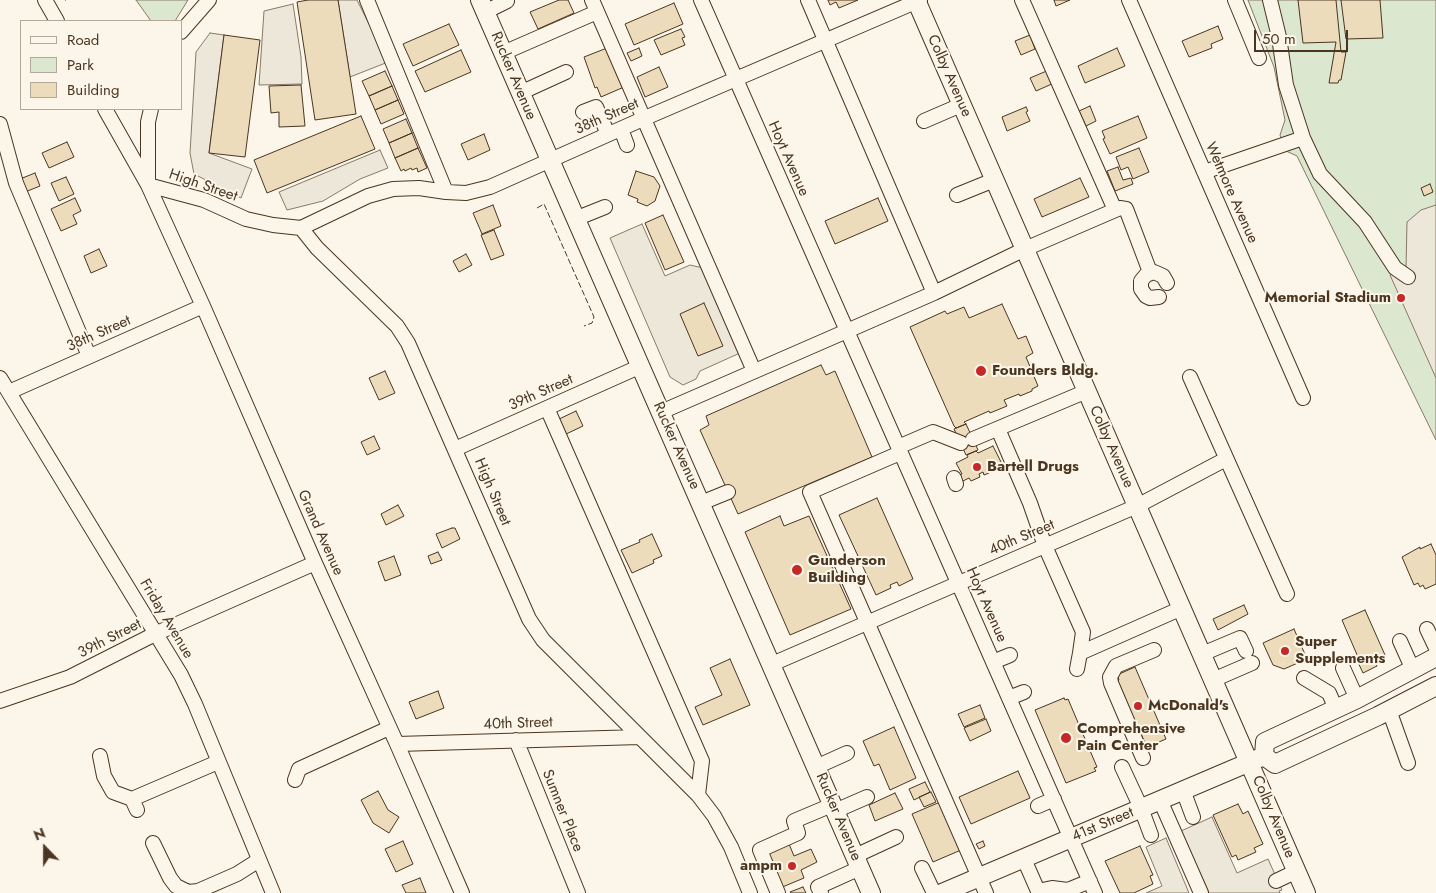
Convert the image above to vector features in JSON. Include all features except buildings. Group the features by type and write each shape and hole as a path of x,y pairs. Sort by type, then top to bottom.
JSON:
{"main road":[{"name":"Colby Avenue","path":"917,1 1213,680 1257,759 1306,893"},
{"name":"Rucker Avenue","path":"482,6 871,893"},
{"path":"1436,657 1357,699 1266,742 1257,759 1275,764 1436,686"},
{"name":"41st Street","path":"942,893 976,887 1024,859 1257,759"}],"street":[{"path":"45,0 56,20"},
{"path":"182,31 209,0"},
{"path":"367,0 381,46 446,192"},
{"name":"Hoyt Avenue","path":"701,0 1093,887"},
{"path":"808,0 934,293"},
{"path":"1022,0 1115,210"},
{"name":"Wetmore Avenue","path":"1129,0 1303,398"},
{"path":"1235,0 1259,58"},
{"path":"1270,0 1279,37 1286,86 1303,138 1320,174 1364,222 1395,268 1408,277"},
{"name":"38th Street","path":"301,228 368,196 393,189 419,188 466,193 490,187 614,131 826,41 881,23 917,1"},
{"path":"482,6 507,2"},
{"path":"503,53 595,6 754,372"},
{"path":"520,93 566,72"},
{"path":"924,121 961,105"},
{"path":"584,112 596,107 627,145"},
{"name":"Grand Avenue","path":"106,110 148,185 462,893"},
{"path":"148,185 148,128 151,110"},
{"path":"0,124 16,183 89,356"},
{"path":"1204,172 1303,138"},
{"path":"957,196 994,180"},
{"name":"High Street","path":"148,185 204,200 246,219 273,225 301,228 317,248 397,326 408,343 529,619 543,640 698,795 714,816 731,847 750,893"},
{"path":"575,219 605,207"},
{"path":"661,412 846,331 883,320 1025,249 1120,208 1126,209 1150,272"},
{"path":"1160,297 1150,298 1141,289 1143,277 1150,272 1154,272 1162,276 1167,283"},
{"name":"38th Street","path":"9,392 203,306"},
{"name":"39th Street","path":"455,449 641,366"},
{"name":"Friday Avenue","path":"0,378 181,675 195,704 273,893"},
{"path":"1190,378 1287,594"},
{"path":"976,887 867,622 810,492 933,432 967,441 1087,391"},
{"path":"547,408 702,761 698,795"},
{"path":"998,429 1030,503 1045,546 1083,632 1077,668"},
{"name":"40th Street","path":"772,664 958,583 1024,562 1045,546 1137,506 1226,459"},
{"path":"701,503 728,492"},
{"name":"39th Street","path":"0,701 70,677 157,633 315,563"},
{"path":"1080,653 1182,608"},
{"path":"1427,629 1436,648"},
{"path":"1202,654 1240,638 1249,657 1213,680"},
{"path":"1400,641 1413,670"},
{"path":"1144,758 1110,677 1116,666 1154,650"},
{"path":"994,662 1010,655"},
{"path":"1343,668 1357,699"},
{"path":"1304,678 1328,693 1336,709"},
{"path":"1009,698 1024,692"},
{"path":"1389,710 1408,763"},
{"path":"295,780 299,769 389,728"},
{"name":"40th Street","path":"396,744 640,737"},
{"name":"Sumner Place","path":"516,740 578,893"},
{"path":"816,767 847,753"},
{"path":"100,756 104,776 114,792 134,805 218,762"},
{"path":"1122,767 1151,835"},
{"path":"1183,790 1194,817"},
{"path":"778,893 760,850 798,833 794,821 867,797"},
{"path":"1038,806 1054,799"},
{"path":"1160,800 1201,893"},
{"path":"821,893 818,887 896,838"},
{"path":"153,843 170,878 176,886 188,892 198,891 237,874 259,860"},
{"path":"1024,859 1038,891 1052,888 1068,890 1093,887"},
{"path":"922,868 934,893"},
{"path":"1276,881 1297,871"}],"green space":[{"path":"136,0 188,0 176,20 150,20"},
{"name":"Memorial Stadium","path":"1248,0 1436,0 1436,440 1297,156 1286,151 1280,135 1285,120 1274,67"}],"shaded area":[{"path":"338,0 357,0 388,62 350,77"},
{"path":"293,4 301,57 302,84 259,85 264,11"},
{"path":"210,33 224,35 209,153 252,169 241,198 194,174 190,153 196,52"},
{"path":"380,150 388,168 360,179 323,201 287,210 279,192"},
{"path":"1436,205 1436,378 1390,275 1406,268 1407,222 1421,210"},
{"path":"642,224 665,276 690,265 703,268 740,353 700,371 696,379 683,385 670,377 610,238"},
{"path":"1212,817 1237,873 1268,859 1282,890 1279,891 1280,893 1209,893 1181,831"},
{"path":"1166,838 1189,893 1146,893 1162,886 1146,847"}],"fence":[{"path":"537,208 544,204 594,317 592,323 584,326"}],"place":[{"name":"Memorial Stadium","path":"1401,298"},
{"name":"Founders Bldg.","path":"981,371"},
{"name":"Bartell Drugs","path":"977,467"},
{"name":"Gunderson Building","path":"797,570"},
{"name":"Super Supplements","path":"1285,651"},
{"name":"McDonald's","path":"1138,706"},
{"name":"Comprehensive Pain Center","path":"1066,738"},
{"name":"ampm","path":"792,866"}]}
